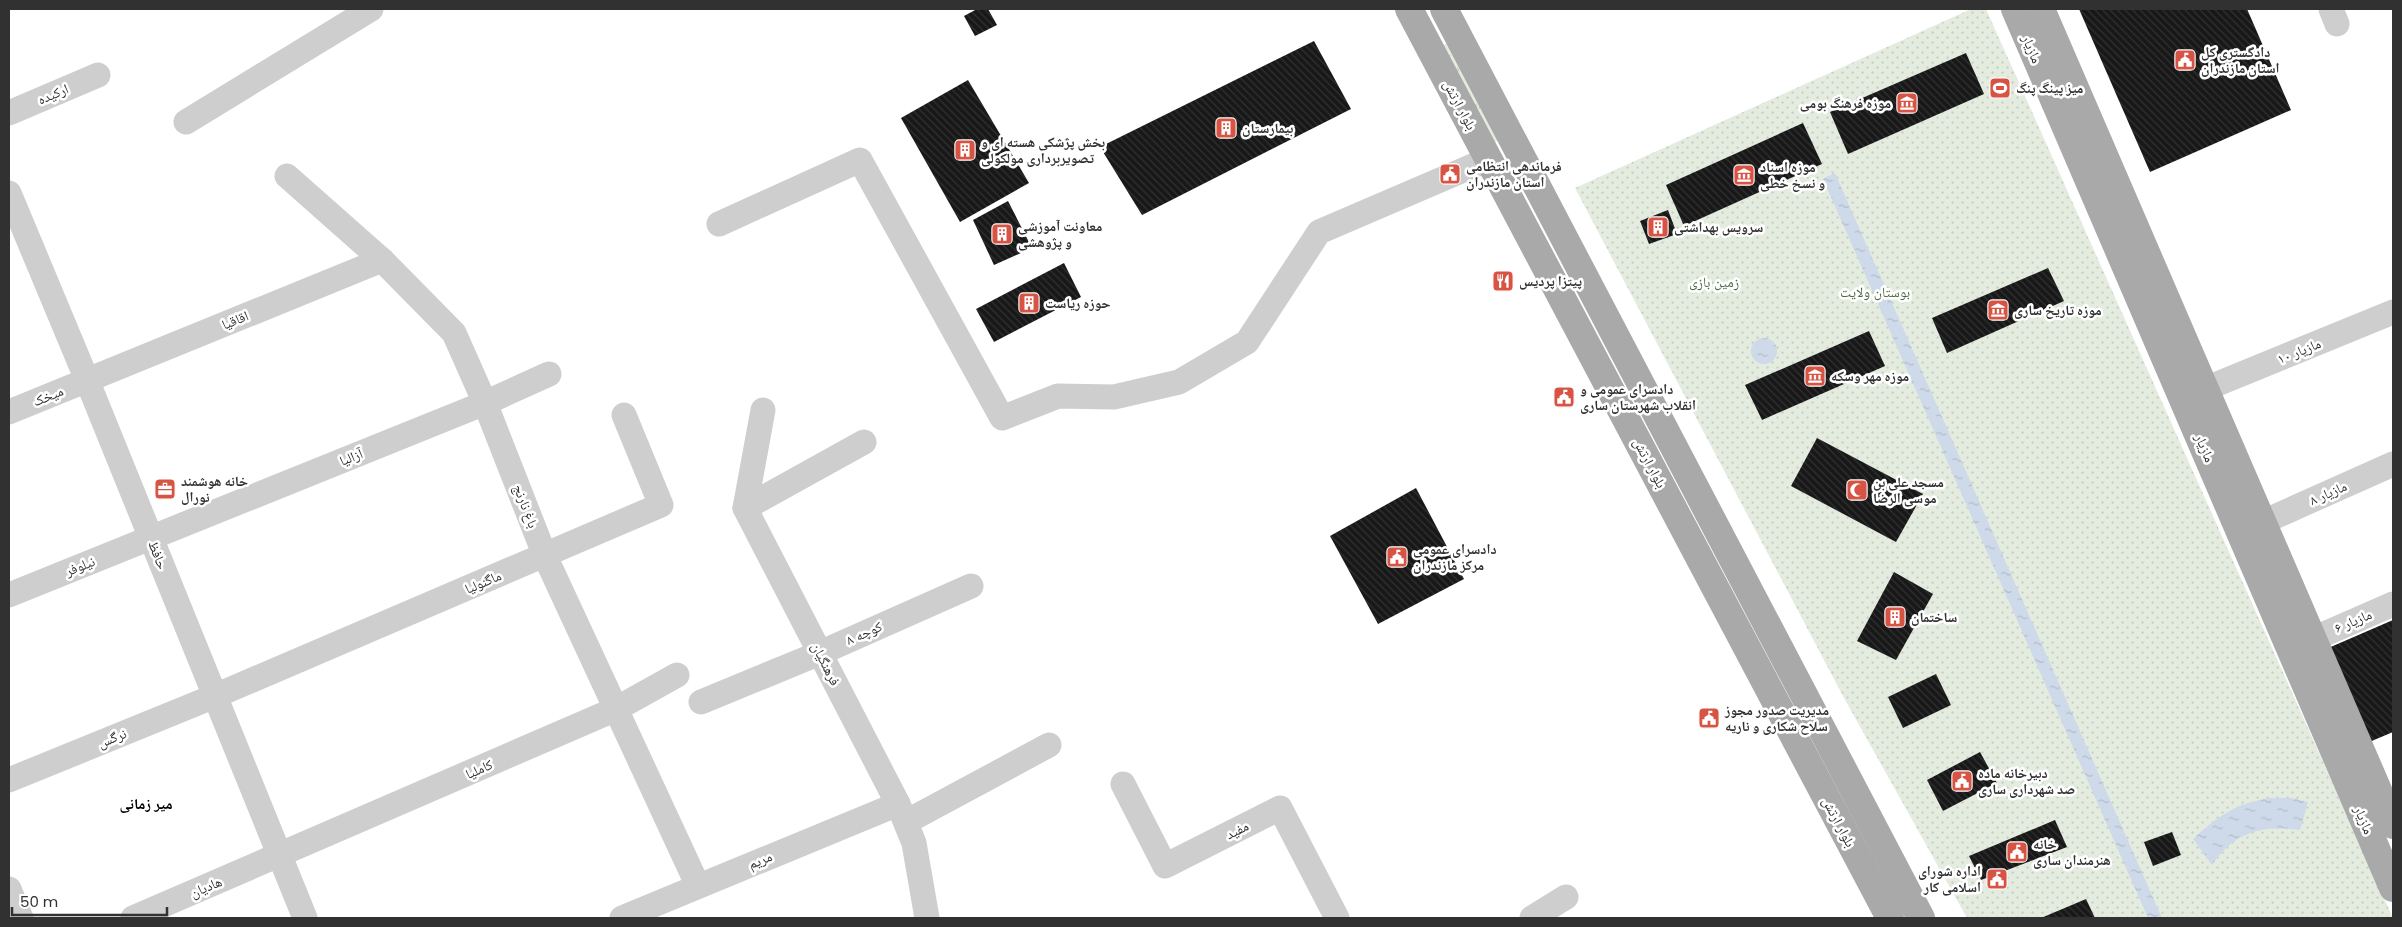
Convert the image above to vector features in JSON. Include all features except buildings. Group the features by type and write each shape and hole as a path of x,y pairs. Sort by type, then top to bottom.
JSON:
{"main road":[{"name":"مازیار","path":"2015,9 2233,482 2393,888"},
{"name":"مازیار","path":"2041,9 2205,389 2233,482 2262,522 2393,822"},
{"path":"1414,18 1445,11"},
{"name":"بلوار ارتش","path":"1445,11 1912,915"},
{"name":"بلوار ارتش","path":"1414,18 1890,918"},
{"path":"1489,159 1515,145"}],"street":[{"path":"186,122 371,9"},
{"name":"ارکیده","path":"9,113 98,75"},
{"path":"720,224 860,160 1002,418 1058,396 1114,397 1179,382 1246,342 1319,232 1489,159"},
{"name":"باغ نارنج","path":"287,176 382,260 454,333 485,402 545,556 698,886"},
{"name":"حافظ","path":"10,202 87,380 305,918"},
{"name":"اقاقیا","path":"87,380 382,260"},
{"name":"مازیار ١٠","path":"2205,389 2393,312"},
{"name":"آزالیا","path":"151,538 485,402 549,374"},
{"name":"میخک","path":"9,412 87,380"},
{"path":"745,508 763,410"},
{"name":"ماگنولیا","path":"215,696 661,505 624,415"},
{"path":"745,508 864,442"},
{"name":"مازیار ٨","path":"2262,522 2393,464"},
{"name":"فرهنگیان","path":"745,508 902,813 914,843 927,918"},
{"name":"نیلوفر","path":"9,595 151,538"},
{"name":"کوچه ۸","path":"701,702 820,653 971,586"},
{"name":"مازیار ۶","path":"2313,639 2393,604"},
{"name":"کاملیا","path":"280,856 616,709 677,676"},
{"name":"نرگس","path":"9,780 215,696"},
{"name":"مریم","path":"622,918 698,886 902,813 1049,745"},
{"name":"مفید","path":"1123,784 1165,866 1280,808 1338,918"},
{"name":"هادیان","path":"133,918 280,856"},
{"path":"9,889 21,918"},
{"path":"1532,918 1566,897"}],"green space":[{"name":"بوستان ولایت","path":"1971,9 1986,9 2393,918 1967,918 1844,698 1575,188"},
{"path":"1453,41 1503,138 1491,144 1442,45"}],"water":[{"path":"1835,173 2162,918 2148,918 1823,179"},
{"path":"1764,338 1773,342 1777,351 1773,360 1764,364 1755,360 1751,351 1755,342"},
{"path":"2270,798 2292,798 2308,802 2300,830 2273,829 2250,833 2230,845 2212,865 2193,839 2219,817 2237,807"}],"place":[{"name":"دادگستری کل استان مازندران","path":"2185,60"},
{"name":"میز پینگ پنگ","path":"2000,88"},
{"name":"موزه فرهنگ بومی","path":"1907,103"},
{"name":"بیمارستان","path":"1226,128"},
{"name":"بخش پژشکی هسته ای و تصویربرداری مولکولی","path":"965,150"},
{"name":"فرماندهی انتظامی استان مازندران","path":"1450,174"},
{"name":"موزه اسناد و نسخ خطی","path":"1744,175"},
{"name":"سرویس بهداشتی","path":"1658,227"},
{"name":"معاونت آموزشی و پژوهشی","path":"1002,234"},
{"name":"پیتزا پردیس","path":"1503,281"},
{"name":"حوزه ریاست","path":"1029,303"},
{"name":"موزه تاریخ ساری","path":"1998,310"},
{"name":"موزه مهر وسکه","path":"1815,376"},
{"name":"دادسرای عمومی و انقلاب شهرستان ساری","path":"1564,397"},
{"name":"خانه هوشمند نورال","path":"165,489"},
{"name":"مسجد علی بن موسی الرضا","path":"1857,490"},
{"name":"دادسرای عمومی مرکز مازندران","path":"1397,557"},
{"name":"ساختمان","path":"1895,617"},
{"name":"مدیریت صدور مجوز سلاح شکاری و ناریه","path":"1709,718"},
{"name":"دبیرخانه ماده صد شهرداری ساری","path":"1962,781"},
{"name":"خانه هنرمندان ساری","path":"2017,852"},
{"name":"اداره شورای اسلامی کار","path":"1997,879"}],"district":[{"name":"میر زمانی","path":"146,804"}],"park label":[{"name":"زمین بازی","path":"1714,282"}]}
